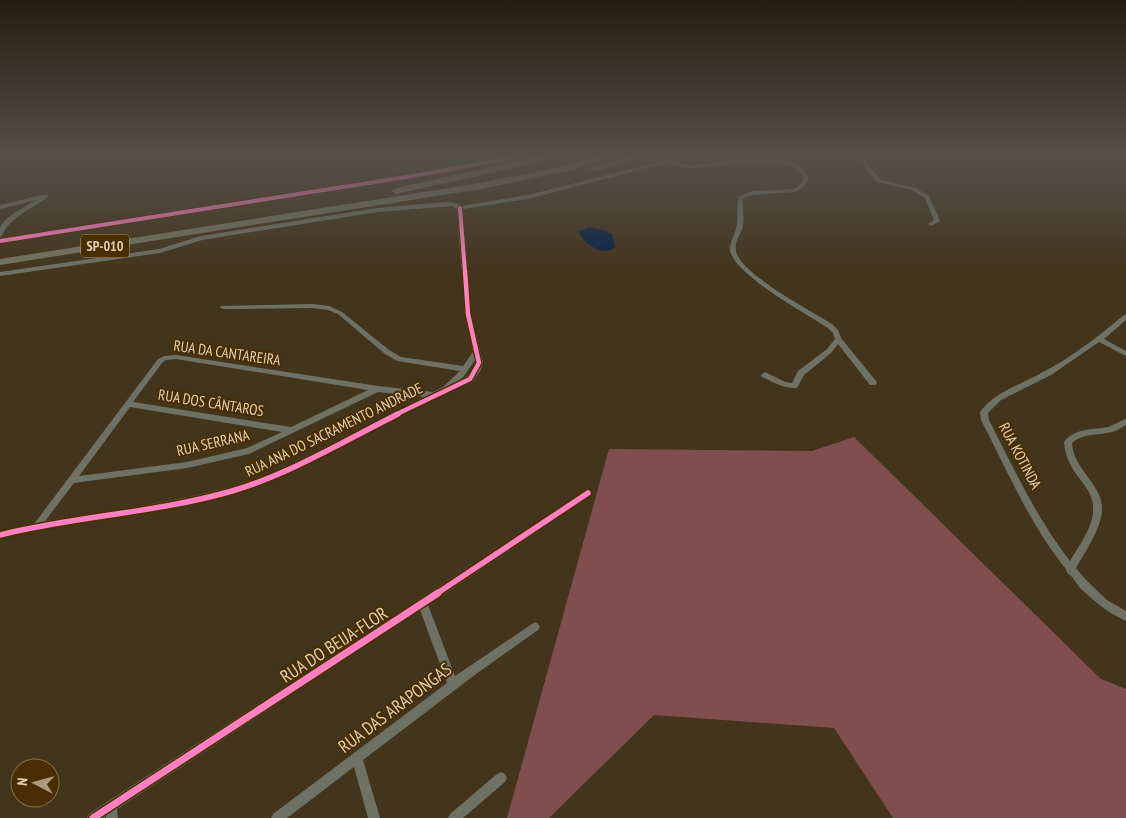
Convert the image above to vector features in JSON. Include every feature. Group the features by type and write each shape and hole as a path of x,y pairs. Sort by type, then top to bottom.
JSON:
{"highway":[{"name":"SP-010","path":"0,254 370,195"},
{"name":"SP-010","path":"0,262 424,195"},
{"path":"320,212 383,206 452,195"}],"street":[{"path":"0,241 293,195"},
{"path":"0,274 160,251 210,237 377,210 447,204 454,204 460,208 535,195"},
{"path":"746,195 741,197 740,224 733,250 741,265 754,277 830,326 873,383"},
{"path":"923,195 926,197 937,221 931,224"},
{"path":"0,207 46,196 6,223 0,230 0,236"},
{"path":"460,208 468,314 477,352"},
{"name":"RUA ANA DO SACRAMENTO ANDRADE","path":"224,307 313,306 329,308 340,313 387,352 399,359 465,370"},
{"name":"RUA KOTINDA","path":"1126,317 1099,339 1048,373 998,398 984,412 985,420 1036,514 1070,570 1105,605 1126,616"},
{"path":"765,375 783,384 794,386 801,373 829,351 838,339"},
{"path":"1099,339 1126,354"},
{"name":"RUA ANA DO SACRAMENTO ANDRADE","path":"440,393 465,370 477,352"},
{"name":"RUA ANA DO SACRAMENTO ANDRADE","path":"0,535 37,526 160,507 246,487 281,473 470,379 479,363 477,352"},
{"name":"RUA DA CANTAREIRA","path":"37,526 160,361 170,357 378,389 440,393"},
{"name":"RUA SERRANA","path":"71,480 187,465 232,455 258,447 378,389"},
{"name":"RUA DOS CÂNTAROS","path":"128,404 290,430"},
{"path":"1070,570 1098,511 1096,501 1087,483 1069,456 1068,442 1074,436 1085,432 1107,430 1126,422"},
{"name":"RUA DO BEIJA-FLOR","path":"93,818 111,812 588,493"},
{"path":"422,603 453,685"},
{"name":"RUA DAS ARAPONGAS","path":"277,818 453,685 535,626"},
{"path":"357,759 374,818"},
{"path":"454,818 501,778"}],"shaded area":[{"path":"854,437 1101,679 1126,689 1126,818 893,818 834,728 654,715 549,818 507,818 609,449 812,451"}],"water":[{"path":"589,227 612,234 615,247 605,251 594,248 584,241 579,232"}],"cycle path":[{"path":"0,241 291,195"},
{"path":"0,535 167,506 231,491 273,477 444,390 470,379 479,363 468,314 460,208"},
{"path":"93,818 343,656 588,493"}]}
